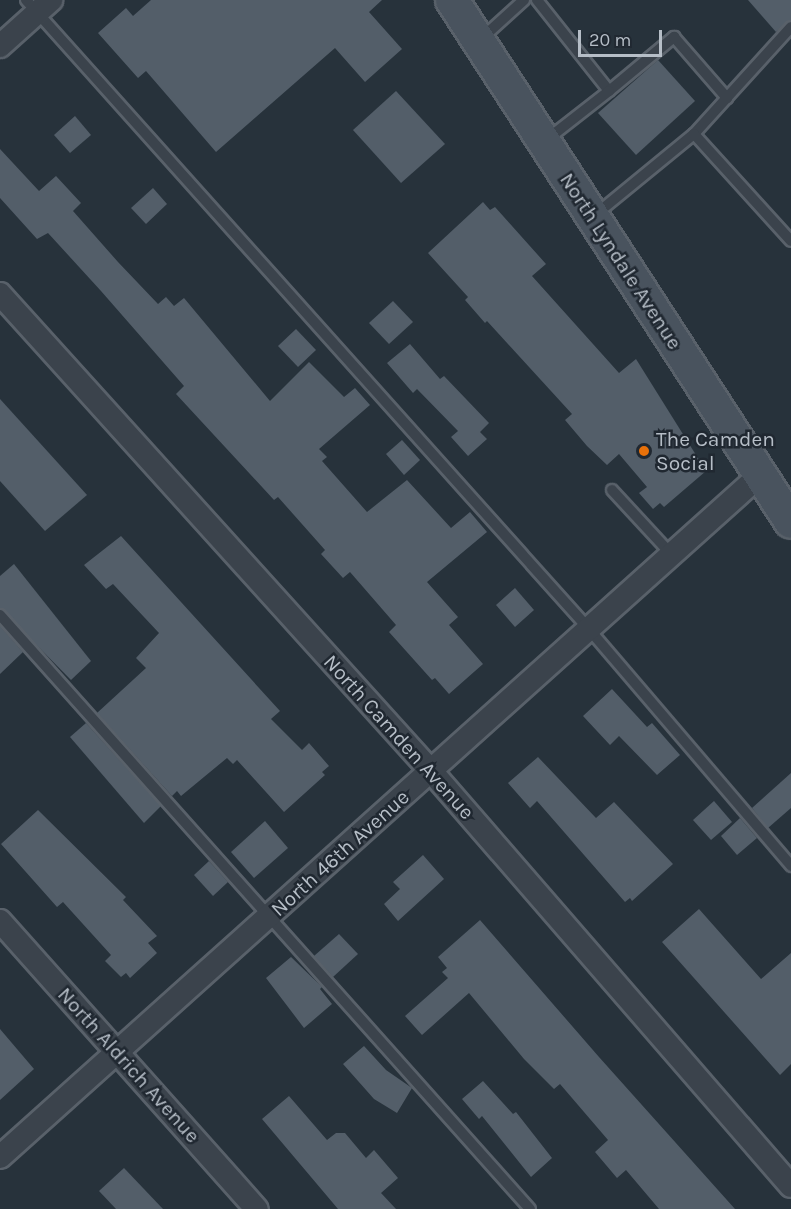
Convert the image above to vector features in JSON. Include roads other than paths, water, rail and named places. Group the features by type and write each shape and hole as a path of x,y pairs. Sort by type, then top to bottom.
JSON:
{"street":[{"name":"North Lyndale Avenue","path":"452,0 791,522"},
{"path":"0,46 38,4"},
{"name":"North Camden Avenue","path":"0,294 431,771 788,1175"},
{"name":"North 46th Avenue","path":"0,1157 760,475"},
{"name":"North Aldrich Avenue","path":"0,921 256,1209"}],"lane":[{"path":"479,41 524,0"},
{"path":"537,0 609,91"},
{"path":"38,4 588,628 780,849 791,866"},
{"path":"592,218 694,134 791,27"},
{"path":"544,142 674,37 727,98"},
{"path":"694,134 791,241"},
{"path":"612,490 671,554"},
{"path":"0,615 530,1209"}],"place":[{"name":"The Camden Social","path":"644,451"}]}
